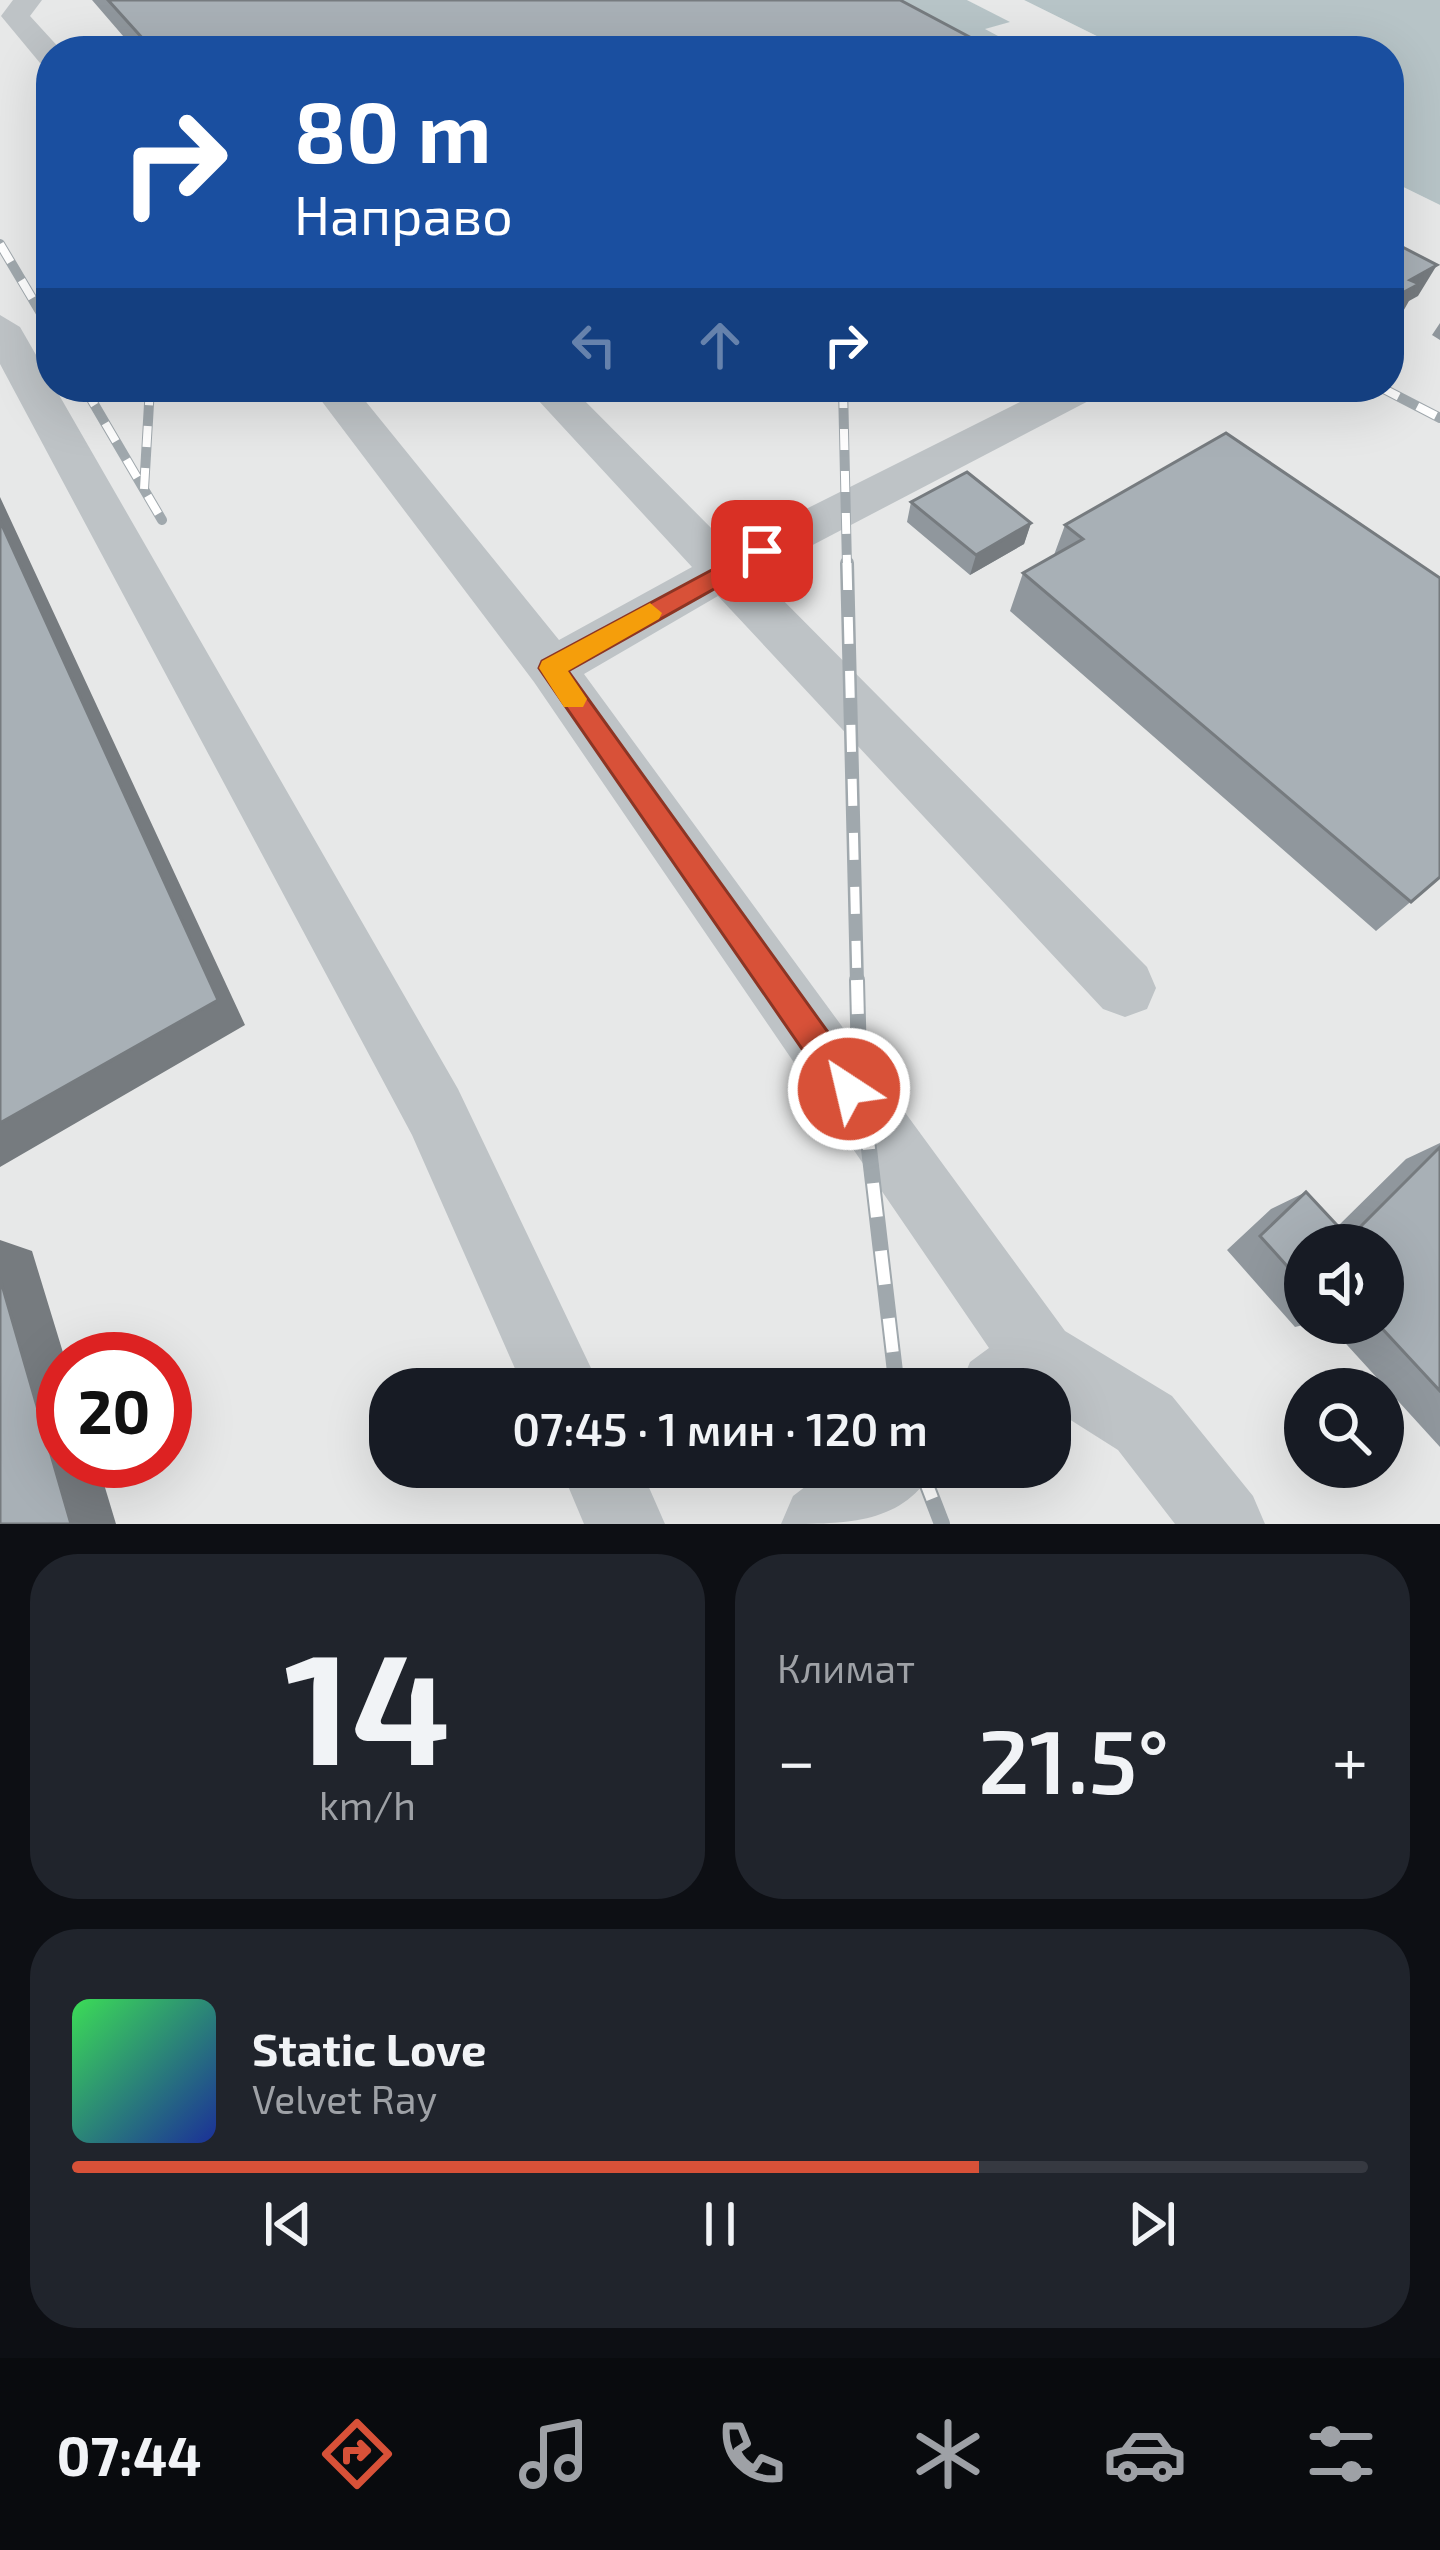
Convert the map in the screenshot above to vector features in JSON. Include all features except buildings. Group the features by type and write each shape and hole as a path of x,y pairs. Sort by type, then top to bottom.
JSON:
{"lane":[{"path":"28,0 15,16 36,40"},
{"path":"0,328 36,393"},
{"path":"41,402 435,1112 552,1368"},
{"path":"344,402 551,668 1015,1368"},
{"path":"561,402 1125,988"},
{"path":"551,668 723,571 1054,402"},
{"path":"1071,1394 1145,1423 1225,1524"},
{"path":"608,1488 625,1524"},
{"path":"821,1524 868,1488"}],"shaded area":[{"path":"0,0 848,0 912,36 36,36 36,402 1404,402 1404,187 1440,205 1440,1524 0,1524"},
{"path":"848,0 967,0 1010,22 985,29 998,36 912,36"},
{"path":"967,0 1024,0 1097,36 997,36 983,29 1008,22"},
{"path":"1024,0 1440,0 1440,205 1404,187 1404,36 1097,36"}],"railway":[{"path":"0,244 36,305"},
{"path":"1404,399 1440,418"},
{"path":"93,402 162,520"},
{"path":"144,489 149,402"},
{"path":"843,402 847,566"},
{"path":"847,563 857,983"},
{"path":"857,980 859,1063 895,1368"},
{"path":"928,1488 942,1524"}],"slow traffic":[{"path":"574,699 551,668 650,613"}],"route":[{"path":"762,551 551,668 849,1089"}]}
